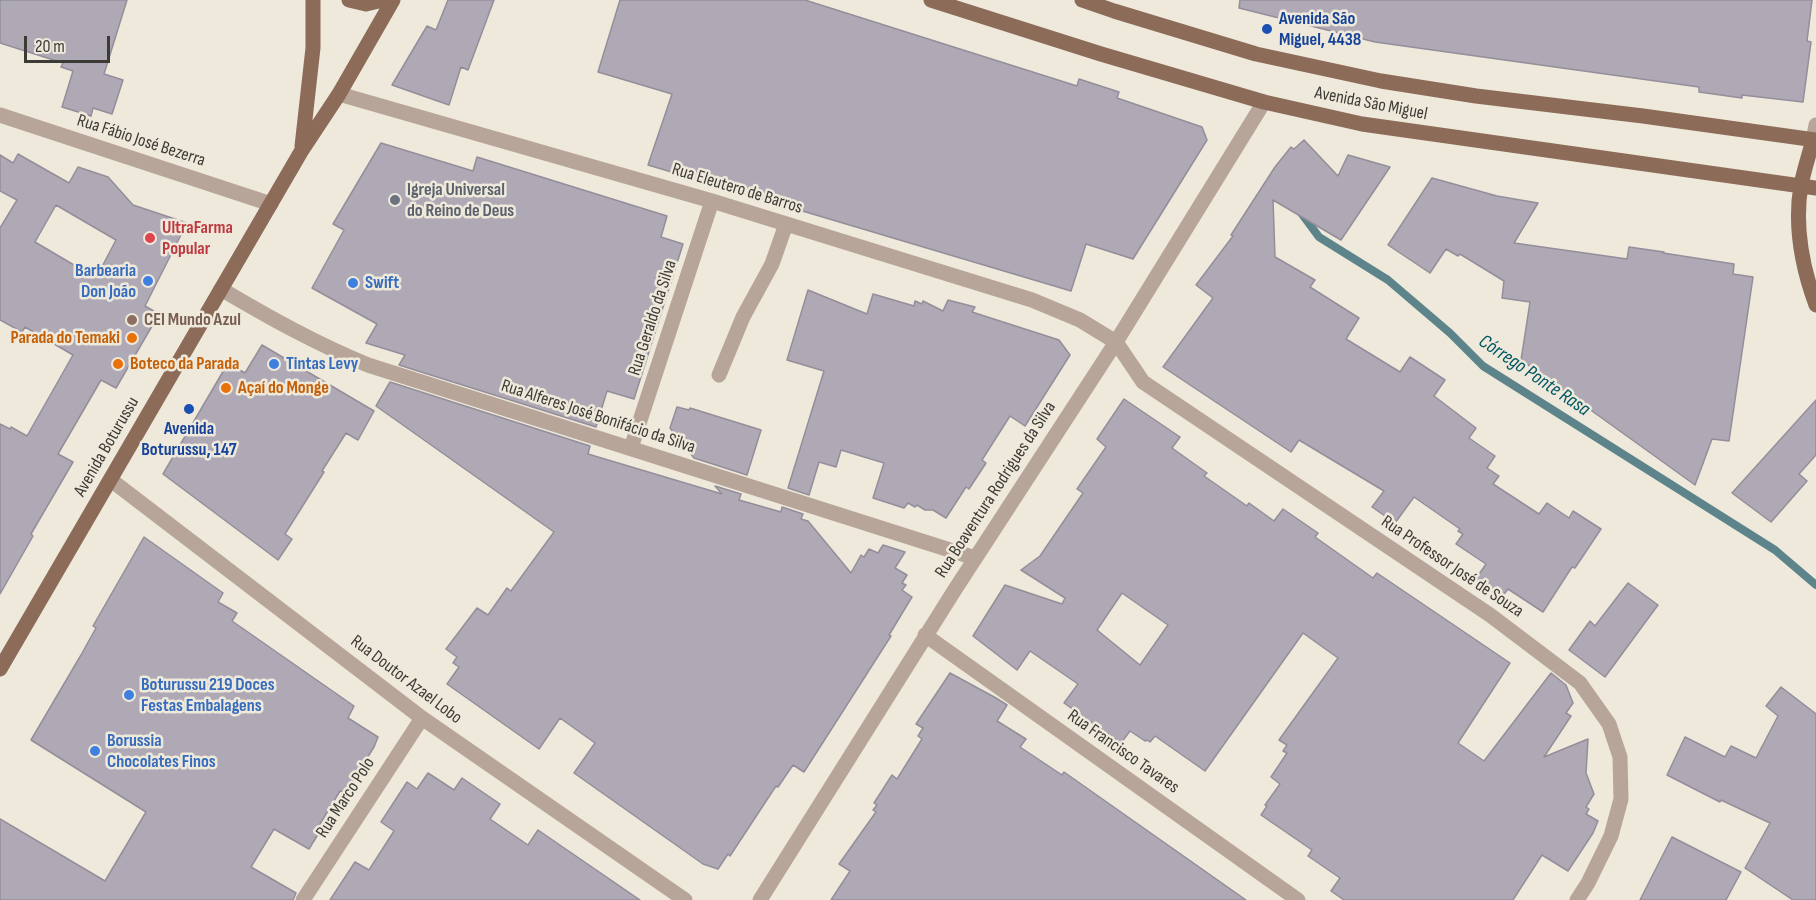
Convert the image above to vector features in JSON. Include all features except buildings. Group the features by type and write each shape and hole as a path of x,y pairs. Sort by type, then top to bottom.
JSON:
{"main road":[{"name":"Avenida Boturussu","path":"302,150 313,48 312,0"},
{"path":"349,0 366,4 383,0"},
{"name":"Avenida Boturussu","path":"0,669 302,150 339,94 393,0"},
{"name":"Avenida São Miguel","path":"931,0 1101,54 1264,102 1362,124 1809,187"},
{"name":"Avenida São Miguel","path":"1082,0 1256,54 1381,81 1476,96 1815,135"},
{"path":"1815,135 1809,187 1799,219 1801,252 1816,305"}],"street":[{"name":"Rua Eleutero de Barros","path":"339,94 712,201 1032,300 1080,320 1116,342"},
{"name":"Rua Boaventura Rodrigues da Silva","path":"760,900 925,635 1116,342 1264,102"},
{"name":"Rua Fábio José Bezerra","path":"0,115 271,204"},
{"name":"Rua Geraldo da Silva","path":"631,448 712,201"},
{"path":"719,375 743,317 772,264 786,224"},
{"name":"Rua Alferes José Bonifácio da Silva","path":"221,289 279,324 328,349 368,365 975,558"},
{"name":"Rua Professor José de Souza","path":"1116,342 1143,382 1490,615 1580,683 1609,724 1620,757 1622,799 1611,836 1588,884 1577,900"},
{"name":"Rua Doutor Azael Lobo","path":"111,480 422,718 685,900"},
{"name":"Rua Francisco Tavares","path":"925,635 1298,900"},
{"name":"Rua Marco Polo","path":"303,900 422,718"}],"waterway":[{"name":"Córrego Ponte Rasa","path":"1299,210 1319,237 1388,280 1450,333 1483,366 1775,550 1816,585"}],"place":[{"name":"Avenida São Miguel, 4438","path":"1267,29"},
{"name":"Igreja Universal do Reino de Deus","path":"395,200"},
{"name":"UltraFarma Popular","path":"150,238"},
{"name":"Barbearia Don João","path":"148,281"},
{"name":"Swift","path":"353,283"},
{"name":"CEI Mundo Azul","path":"132,320"},
{"name":"Parada do Temaki","path":"132,338"},
{"name":"Boteco da Parada","path":"118,364"},
{"name":"Tintas Levy","path":"274,364"},
{"name":"Açaí do Monge","path":"226,388"},
{"name":"Avenida Boturussu, 147","path":"189,409"},
{"name":"Boturussu 219 Doces Festas Embalagens","path":"129,695"},
{"name":"Borussia Chocolates Finos","path":"95,751"}]}
